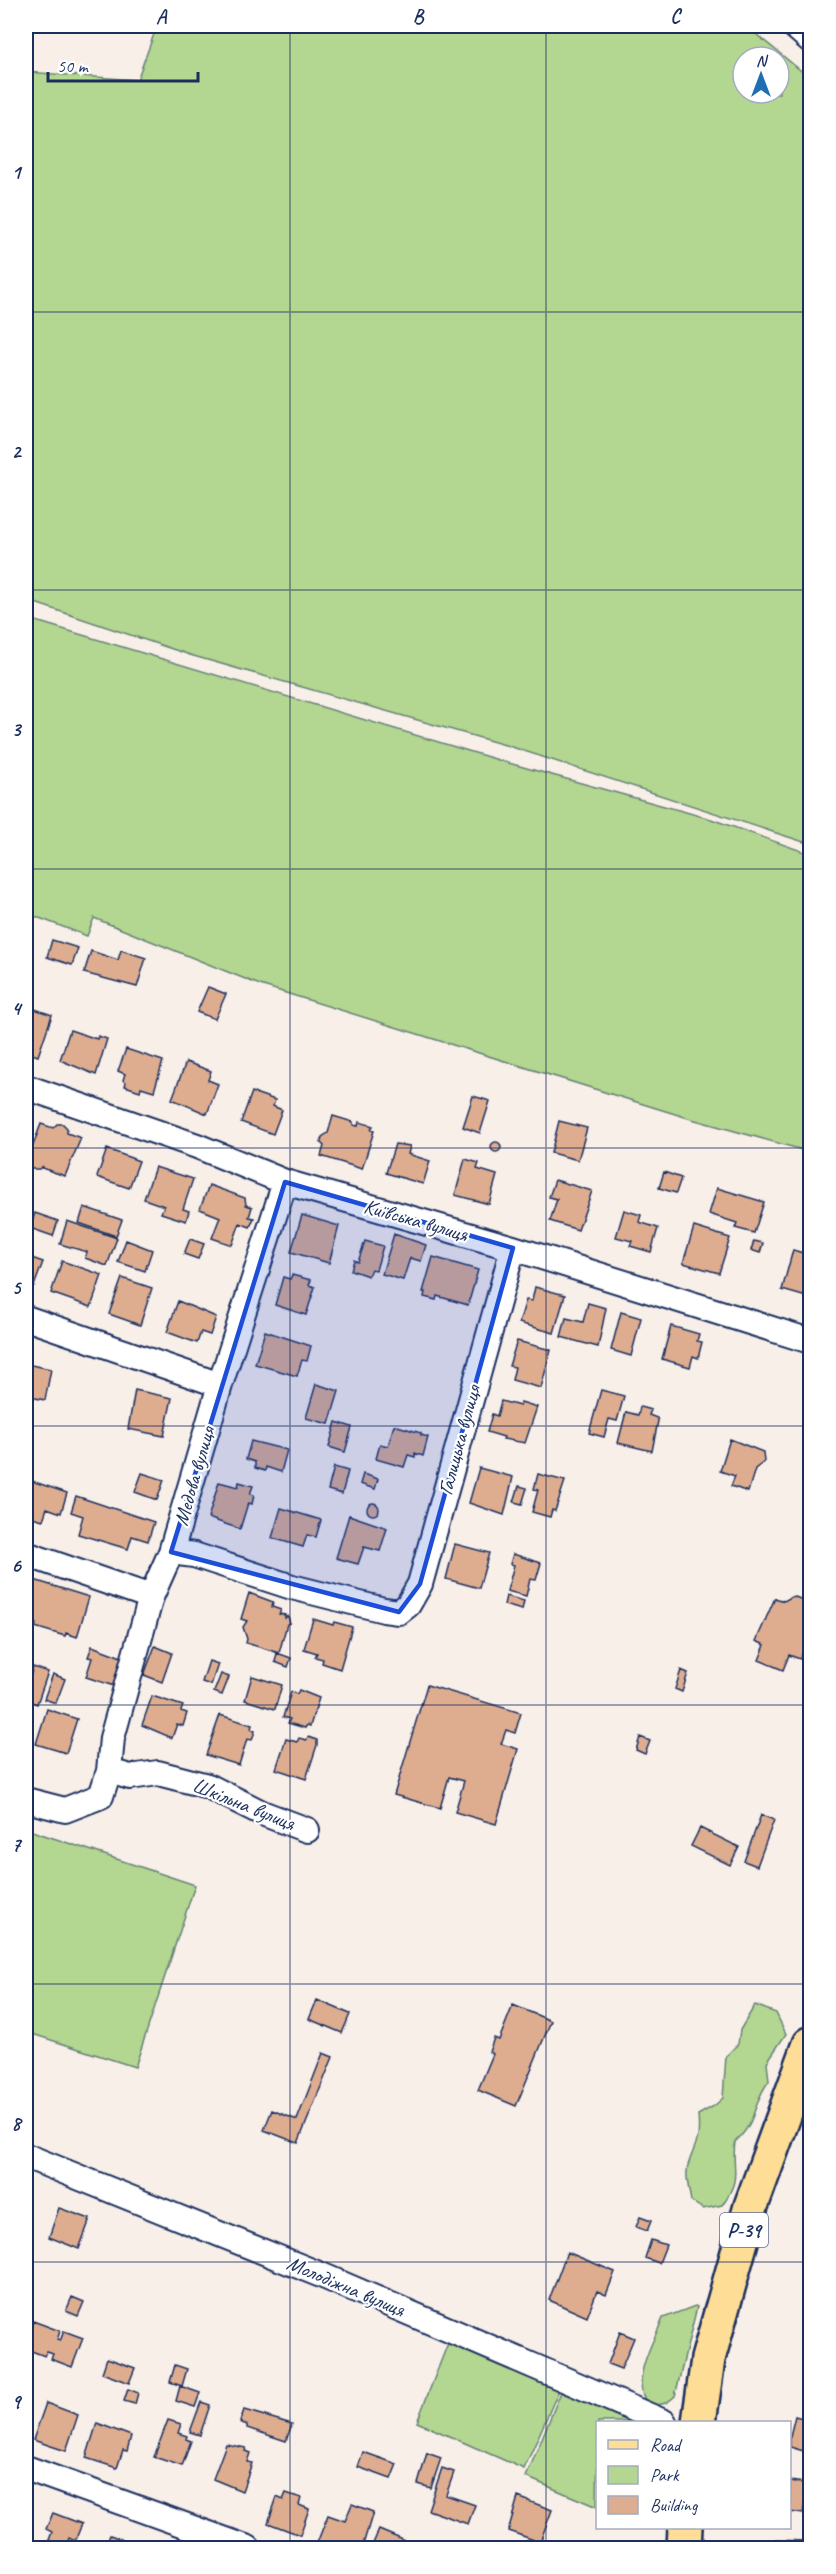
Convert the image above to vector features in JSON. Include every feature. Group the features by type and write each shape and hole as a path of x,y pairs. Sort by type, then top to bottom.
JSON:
{"main road":[{"name":"Р-39","path":"699,2421 708,2359 751,2206 810,2044"},
{"path":"684,2548 685,2529"}],"street":[{"path":"794,26 810,40"},
{"name":"Київська вулиця","path":"26,1087 197,1146 285,1182 513,1248 810,1341"},
{"name":"Медова вулиця","path":"109,1771 112,1738 150,1597 171,1552 220,1385 285,1182"},
{"name":"Галицька вулиця","path":"171,1552 194,1555 292,1587 384,1610 399,1612 408,1605 420,1584 513,1248"},
{"path":"26,1318 220,1385"},
{"path":"26,1554 150,1597"},
{"path":"26,1800 65,1810 101,1796 109,1771"},
{"name":"Шкільна вулиця","path":"109,1771 130,1777 158,1773 208,1786 262,1813 307,1830"},
{"name":"Молодіжна вулиця","path":"26,2156 321,2275 662,2421"},
{"path":"26,2468 248,2548"}],"highlighted area":[{"path":"285,1182 513,1248 420,1584 399,1612 171,1552"}],"green space":[{"path":"157,26 746,26 769,45 731,45 731,105 791,105 791,63 810,78 810,844 512,747 190,655 26,600 26,72 137,80"},
{"path":"26,618 505,762 711,819 810,854 810,1152 688,1118 260,985 94,918 87,936 26,913"},
{"path":"26,1829 195,1885 135,2067 26,2032"},
{"path":"755,2005 776,2013 786,2034 767,2062 769,2081 759,2097 752,2119 735,2142 735,2174 732,2187 722,2205 703,2209 691,2201 687,2176 699,2130 698,2115 723,2098 726,2056 738,2044 740,2030"},
{"path":"697,2307 675,2396 663,2404 648,2404 643,2395 642,2373 649,2349 663,2318"},
{"path":"448,2343 559,2390 524,2469 417,2422"},
{"path":"561,2392 626,2420 596,2421 596,2507 526,2477"}],"building":[{"path":"52,940 78,948 72,965 47,957"},
{"path":"121,950 146,958 137,987 84,973 91,951 118,960"},
{"path":"208,987 226,994 215,1019 197,1012"},
{"path":"26,1006 52,1015 38,1056 26,1052"},
{"path":"70,1030 97,1039 98,1036 107,1039 96,1075 60,1060"},
{"path":"126,1049 163,1061 154,1091 141,1087 140,1091 125,1086 126,1082 123,1080 125,1074 118,1071"},
{"path":"186,1062 211,1071 208,1080 218,1084 207,1114 172,1099"},
{"path":"252,1092 275,1100 273,1106 282,1110 273,1134 241,1122"},
{"path":"473,1096 490,1101 480,1133 463,1127"},
{"path":"333,1116 353,1122 353,1125 358,1126 359,1122 373,1126 371,1130 374,1131 362,1169 321,1156 324,1146 321,1143 322,1137 328,1133"},
{"path":"559,1121 587,1128 578,1160 551,1153"},
{"path":"41,1124 53,1128 57,1124 63,1124 67,1128 67,1133 81,1138 65,1176 42,1168 43,1166 33,1169 29,1165 28,1159"},
{"path":"496,1142 500,1143 500,1151 496,1152 492,1151 491,1147 492,1143"},
{"path":"395,1144 410,1146 408,1154 430,1161 423,1184 386,1173"},
{"path":"107,1149 139,1161 129,1188 97,1177"},
{"path":"465,1159 479,1163 477,1169 497,1175 489,1204 455,1195"},
{"path":"155,1167 193,1179 183,1209 189,1211 186,1221 161,1213 164,1206 144,1199"},
{"path":"664,1172 681,1178 676,1193 659,1188"},
{"path":"555,1180 592,1191 578,1230 550,1221 557,1199 549,1197"},
{"path":"209,1185 245,1198 246,1205 252,1207 249,1217 254,1218 250,1227 240,1223 232,1245 212,1238 220,1217 200,1209"},
{"path":"717,1188 764,1202 754,1233 735,1228 737,1223 709,1214"},
{"path":"84,1207 122,1220 116,1236 79,1223"},
{"path":"624,1210 641,1215 639,1222 658,1228 651,1252 630,1246 632,1241 616,1237"},
{"path":"35,1213 58,1221 53,1236 30,1228"},
{"path":"302,1215 339,1226 329,1263 291,1252"},
{"path":"67,1221 117,1238 107,1266 85,1258 87,1252 60,1244"},
{"path":"694,1227 730,1238 719,1273 683,1263"},
{"path":"394,1234 426,1245 421,1261 410,1258 403,1280 382,1274"},
{"path":"190,1239 204,1244 198,1259 184,1254"},
{"path":"126,1240 152,1250 145,1271 118,1262"},
{"path":"365,1241 383,1246 376,1270 371,1269 368,1276 351,1270 354,1260 358,1262"},
{"path":"754,1241 763,1243 760,1253 751,1250"},
{"path":"793,1250 810,1255 810,1298 782,1290"},
{"path":"26,1256 43,1262 34,1286 26,1283"},
{"path":"433,1257 478,1270 468,1305 437,1296 436,1300 424,1297 425,1292 423,1292"},
{"path":"62,1261 102,1275 91,1307 51,1293"},
{"path":"292,1275 311,1280 309,1285 315,1287 306,1315 275,1305 283,1277 290,1279"},
{"path":"122,1278 152,1288 140,1325 109,1314"},
{"path":"535,1287 565,1295 554,1333 519,1323 526,1300 532,1301"},
{"path":"178,1301 216,1317 210,1335 201,1332 197,1343 167,1332"},
{"path":"588,1303 606,1308 598,1347 561,1337 566,1318 583,1322"},
{"path":"621,1312 641,1318 631,1356 611,1350"},
{"path":"671,1326 699,1334 697,1341 702,1342 698,1358 693,1356 690,1367 662,1359"},
{"path":"265,1331 311,1346 307,1361 302,1360 297,1376 255,1364"},
{"path":"517,1341 551,1350 541,1388 512,1380 515,1367 509,1366"},
{"path":"26,1364 51,1369 45,1400 26,1396"},
{"path":"316,1384 339,1391 329,1424 306,1418"},
{"path":"135,1390 172,1398 164,1436 128,1429"},
{"path":"601,1390 624,1396 617,1421 609,1419 604,1437 589,1433"},
{"path":"501,1401 520,1406 521,1402 537,1407 525,1443 503,1439 504,1437 487,1432 492,1414 497,1416"},
{"path":"640,1407 651,1410 649,1415 657,1418 658,1421 652,1451 618,1443 626,1412 638,1415"},
{"path":"336,1422 352,1427 345,1452 329,1447"},
{"path":"394,1425 428,1437 423,1456 415,1453 415,1457 408,1455 404,1467 376,1459 380,1444 388,1446"},
{"path":"730,1439 763,1452 764,1462 755,1469 748,1492 731,1486 735,1476 720,1471"},
{"path":"251,1441 287,1450 281,1472 266,1467 265,1471 255,1468 255,1462 246,1459"},
{"path":"334,1467 348,1471 342,1494 328,1490"},
{"path":"479,1468 513,1477 504,1515 469,1503"},
{"path":"142,1473 164,1480 157,1500 135,1492"},
{"path":"363,1474 378,1479 375,1489 360,1484"},
{"path":"538,1474 565,1481 555,1511 552,1510 550,1517 532,1512 538,1490 534,1489"},
{"path":"26,1479 67,1493 61,1513 47,1508 43,1520 26,1515"},
{"path":"219,1482 238,1487 239,1482 253,1486 250,1494 254,1495 252,1504 248,1503 240,1529 208,1518"},
{"path":"519,1486 527,1488 522,1504 514,1502"},
{"path":"76,1496 154,1522 148,1541 132,1536 128,1549 78,1534 83,1516 71,1512"},
{"path":"375,1503 379,1509 375,1515 371,1515 367,1507"},
{"path":"281,1508 321,1520 316,1537 307,1535 303,1547 272,1538"},
{"path":"349,1515 387,1528 380,1551 364,1547 358,1564 336,1558"},
{"path":"455,1544 489,1553 479,1588 446,1579"},
{"path":"513,1554 541,1563 536,1580 530,1579 526,1596 507,1591 514,1565 510,1564"},
{"path":"34,1580 89,1597 77,1637 66,1633 65,1636 35,1627 36,1624 26,1621 26,1607"},
{"path":"249,1593 273,1602 272,1607 281,1610 279,1614 285,1615 285,1618 288,1616 290,1623 287,1624 279,1653 246,1643 243,1627 247,1621 241,1619"},
{"path":"506,1596 524,1601 522,1610 504,1605"},
{"path":"793,1596 805,1601 810,1610 810,1633 800,1659 789,1655 783,1670 759,1660 765,1645 756,1641 775,1598 784,1601"},
{"path":"313,1619 333,1625 334,1622 352,1627 340,1669 322,1663 323,1659 315,1657 317,1653 304,1649"},
{"path":"92,1646 124,1658 114,1686 86,1677 92,1658 88,1657"},
{"path":"155,1646 172,1653 162,1682 144,1675"},
{"path":"277,1653 291,1658 288,1667 275,1662"},
{"path":"209,1661 218,1664 211,1685 202,1682"},
{"path":"33,1667 48,1672 37,1704 26,1700 26,1690"},
{"path":"681,1670 688,1673 682,1692 675,1689"},
{"path":"53,1674 65,1679 56,1703 44,1699"},
{"path":"221,1674 229,1677 222,1695 214,1692"},
{"path":"252,1676 282,1685 275,1709 245,1700"},
{"path":"427,1685 521,1713 515,1733 506,1730 501,1744 518,1749 496,1824 455,1812 464,1781 449,1777 440,1808 394,1795"},
{"path":"299,1690 319,1698 310,1726 307,1725 305,1728 288,1723 290,1719 283,1717 291,1692 297,1694"},
{"path":"152,1696 183,1706 181,1711 187,1713 183,1726 177,1724 172,1738 142,1725"},
{"path":"47,1709 77,1719 66,1753 36,1744"},
{"path":"220,1715 252,1725 251,1729 255,1731 252,1740 247,1739 239,1765 206,1755"},
{"path":"308,1737 317,1740 317,1745 306,1779 276,1769 286,1739 297,1742 299,1738 307,1740"},
{"path":"640,1737 650,1741 645,1754 636,1750"},
{"path":"761,1815 774,1820 757,1866 744,1861"},
{"path":"700,1828 739,1847 730,1865 691,1846"},
{"path":"317,2000 350,2014 342,2033 309,2019"},
{"path":"513,2005 551,2021 516,2106 478,2090 493,2054 489,2052 494,2038 499,2040"},
{"path":"323,2053 333,2057 298,2143 264,2130 272,2110 297,2120"},
{"path":"59,2208 90,2219 79,2249 49,2237"},
{"path":"640,2217 651,2221 647,2231 636,2227"},
{"path":"651,2240 666,2245 659,2263 645,2258"},
{"path":"567,2252 615,2272 606,2295 597,2291 587,2317 549,2300"},
{"path":"72,2297 84,2302 78,2316 66,2311"},
{"path":"33,2321 60,2331 57,2340 60,2341 64,2331 83,2338 72,2367 51,2359 53,2354 47,2352 45,2356 26,2349 26,2328 30,2330"},
{"path":"620,2332 634,2338 621,2369 608,2364"},
{"path":"107,2358 135,2368 129,2383 102,2373"},
{"path":"175,2365 187,2369 182,2386 170,2382"},
{"path":"180,2386 200,2393 195,2407 176,2401"},
{"path":"128,2389 138,2393 135,2404 124,2401"},
{"path":"201,2402 210,2405 200,2435 190,2432"},
{"path":"46,2403 78,2415 66,2451 33,2440"},
{"path":"244,2410 292,2424 286,2441 247,2428 247,2425 240,2422"},
{"path":"795,2416 810,2420 810,2453 791,2447 791,2432"},
{"path":"168,2420 181,2424 178,2433 187,2436 186,2439 191,2441 182,2466 154,2457"},
{"path":"97,2423 131,2436 127,2451 123,2450 117,2468 86,2458"},
{"path":"226,2444 246,2448 245,2451 250,2453 247,2462 252,2463 242,2491 213,2479"},
{"path":"363,2452 397,2464 391,2479 358,2467"},
{"path":"427,2453 441,2458 431,2488 418,2484"},
{"path":"442,2468 454,2472 446,2495 475,2505 468,2524 428,2510"},
{"path":"791,2481 810,2484 810,2502 805,2501 803,2514 791,2512"},
{"path":"286,2493 301,2498 299,2505 309,2509 300,2535 268,2523 277,2497 283,2500"},
{"path":"518,2497 552,2510 540,2542 508,2531"},
{"path":"352,2504 373,2512 362,2548 331,2548 317,2543 328,2515 345,2521"},
{"path":"53,2513 82,2524 75,2541 69,2538 66,2546 49,2540 52,2532 46,2529"},
{"path":"379,2530 420,2547 420,2548 371,2548"},
{"path":"110,2535 143,2547 105,2548"},
{"path":"771,2540 807,2541 806,2548 771,2548"}]}
